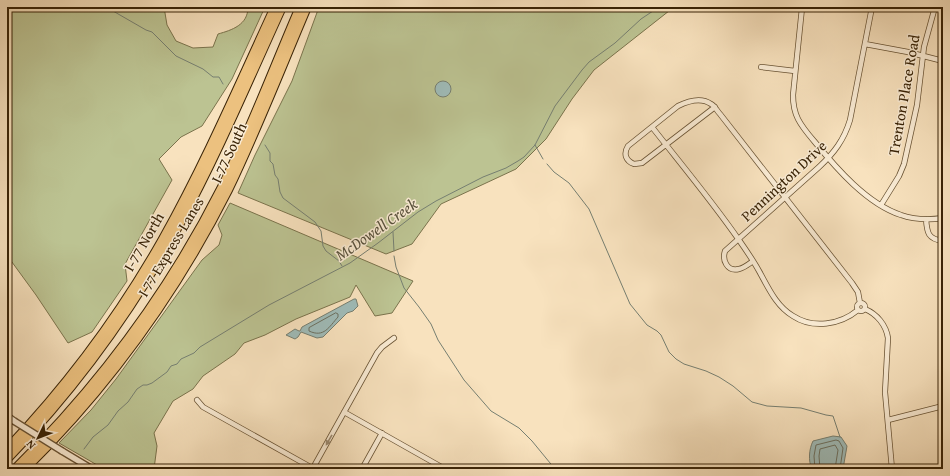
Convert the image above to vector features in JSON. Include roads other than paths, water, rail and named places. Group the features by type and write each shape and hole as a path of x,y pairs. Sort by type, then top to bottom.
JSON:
{"highway":[{"path":"254,68 265,36 267,24 275,7"},
{"name":"I 77 Express Lanes","path":"7,459 44,419 82,373 141,289 190,203 282,7"},
{"name":"I 77 Express Lanes","path":"15,469 56,427 100,376 140,323 177,267 200,228 231,168 300,7"},
{"name":"I-77 South","path":"25,469 71,420 105,380 146,327 182,271 210,225 237,171 307,7"},
{"name":"I-77 North","path":"7,449 76,369 112,321 144,271 187,194 267,24"}],"street":[{"name":"Pennington Drive","path":"753,261 736,270 729,268 725,263 725,251 739,240 828,158 840,144 847,130 855,97 872,7"},
{"name":"Trenton Place Road","path":"881,205 899,176 904,164 917,105 922,56 935,7"},
{"path":"802,8 795,71 793,106 803,128 828,158 855,185 881,205 901,215 926,220 943,218"},
{"path":"865,44 943,61"},
{"path":"761,67 795,71"},
{"path":"714,107 666,145 639,164 634,164 628,160 625,153 628,146 678,106 693,100 704,101 712,104 856,288 860,303 857,306 858,310"},
{"path":"652,127 739,240 779,304 794,317 818,324 830,323 846,318 858,310 862,312 865,309"},
{"path":"926,220 927,230 930,236 935,240 943,241"},
{"path":"860,303 865,305 865,309 878,318 888,334 889,348 885,392 892,469"},
{"path":"197,400 203,407 313,469 379,350 394,338"},
{"path":"888,420 943,406"},
{"path":"344,412 445,469"},
{"path":"7,416 92,469"},
{"path":"362,469 382,433"}],"water":[{"path":"443,81 450,86 451,89 446,96 443,97 436,92 435,89 440,82"},
{"path":"356,299 358,306 353,311 347,313 323,337 317,338 301,332 295,339 286,335 295,329 300,331 302,327"},
{"path":"833,436 841,437 847,446 843,469 812,469 810,455 813,441"}],"waterway":[{"path":"59,7 67,7"},
{"path":"102,7 113,11 152,32 176,56 203,69 213,77 219,77 223,84"},
{"name":"McDowell Creek","path":"84,449 93,437 108,425 137,389 143,385 152,383 167,372 171,366 177,364 181,359 194,353 200,347 269,305 350,263 418,212 436,201 483,177 506,168 524,157 535,145 555,106 589,62 615,43 641,19 659,7"},
{"path":"265,145 270,153 270,161 273,164 283,198 315,222 321,231 323,246 326,251 339,261 342,266"},
{"path":"535,145 543,159"},
{"path":"547,164 554,172 569,183 589,209 630,304 647,325 661,335 669,352 676,359 684,364 719,377 733,386 752,402 767,406 801,408 833,416 840,437"},
{"path":"393,232 394,251"},
{"path":"394,256 396,267 404,288 431,324 438,340 464,380 491,411 519,428 555,469"}]}
